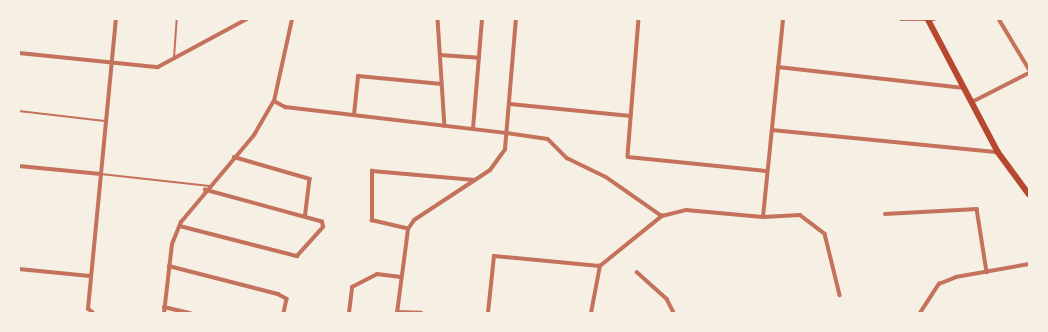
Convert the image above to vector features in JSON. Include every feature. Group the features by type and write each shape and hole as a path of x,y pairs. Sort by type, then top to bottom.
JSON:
{"highway":[{"path":"930,20 998,152 1021,188 1029,194"}],"street":[{"path":"93,313 88,309 90,276 116,19"},
{"path":"19,53 158,67 247,19"},
{"path":"164,313 170,266 180,226 205,190 254,135 274,101 292,19"},
{"path":"438,19 445,126"},
{"path":"473,129 482,19"},
{"path":"421,313 397,312 408,229 414,220 476,180 500,157 507,133 516,19"},
{"path":"639,19 630,116 628,157 767,171"},
{"path":"763,217 783,19"},
{"path":"901,19 930,20"},
{"path":"999,19 1029,70"},
{"path":"440,55 479,58"},
{"path":"778,67 964,88"},
{"path":"972,102 1029,73"},
{"path":"354,115 358,76 442,84"},
{"path":"274,101 285,107 548,139 567,158 606,177 662,216"},
{"path":"510,104 630,116"},
{"path":"772,130 998,152"},
{"path":"234,158 310,179 305,217"},
{"path":"19,166 101,174"},
{"path":"408,229 372,221 372,171 476,180"},
{"path":"180,226 297,256 323,227 322,222 205,190"},
{"path":"591,313 600,266 662,216 686,210 763,217 800,215 825,234 840,295"},
{"path":"884,214 977,210 987,272"},
{"path":"488,313 494,256 600,266"},
{"path":"920,313 939,284 987,272 1029,264"},
{"path":"170,266 278,294 287,299 284,313"},
{"path":"19,269 90,276"},
{"path":"637,272 667,299 674,313"},
{"path":"349,313 352,288 377,274 401,277"},
{"path":"164,307 190,313"}],"lane":[{"path":"174,59 177,19"},
{"path":"19,112 106,121"},
{"path":"101,174 209,186"}]}
